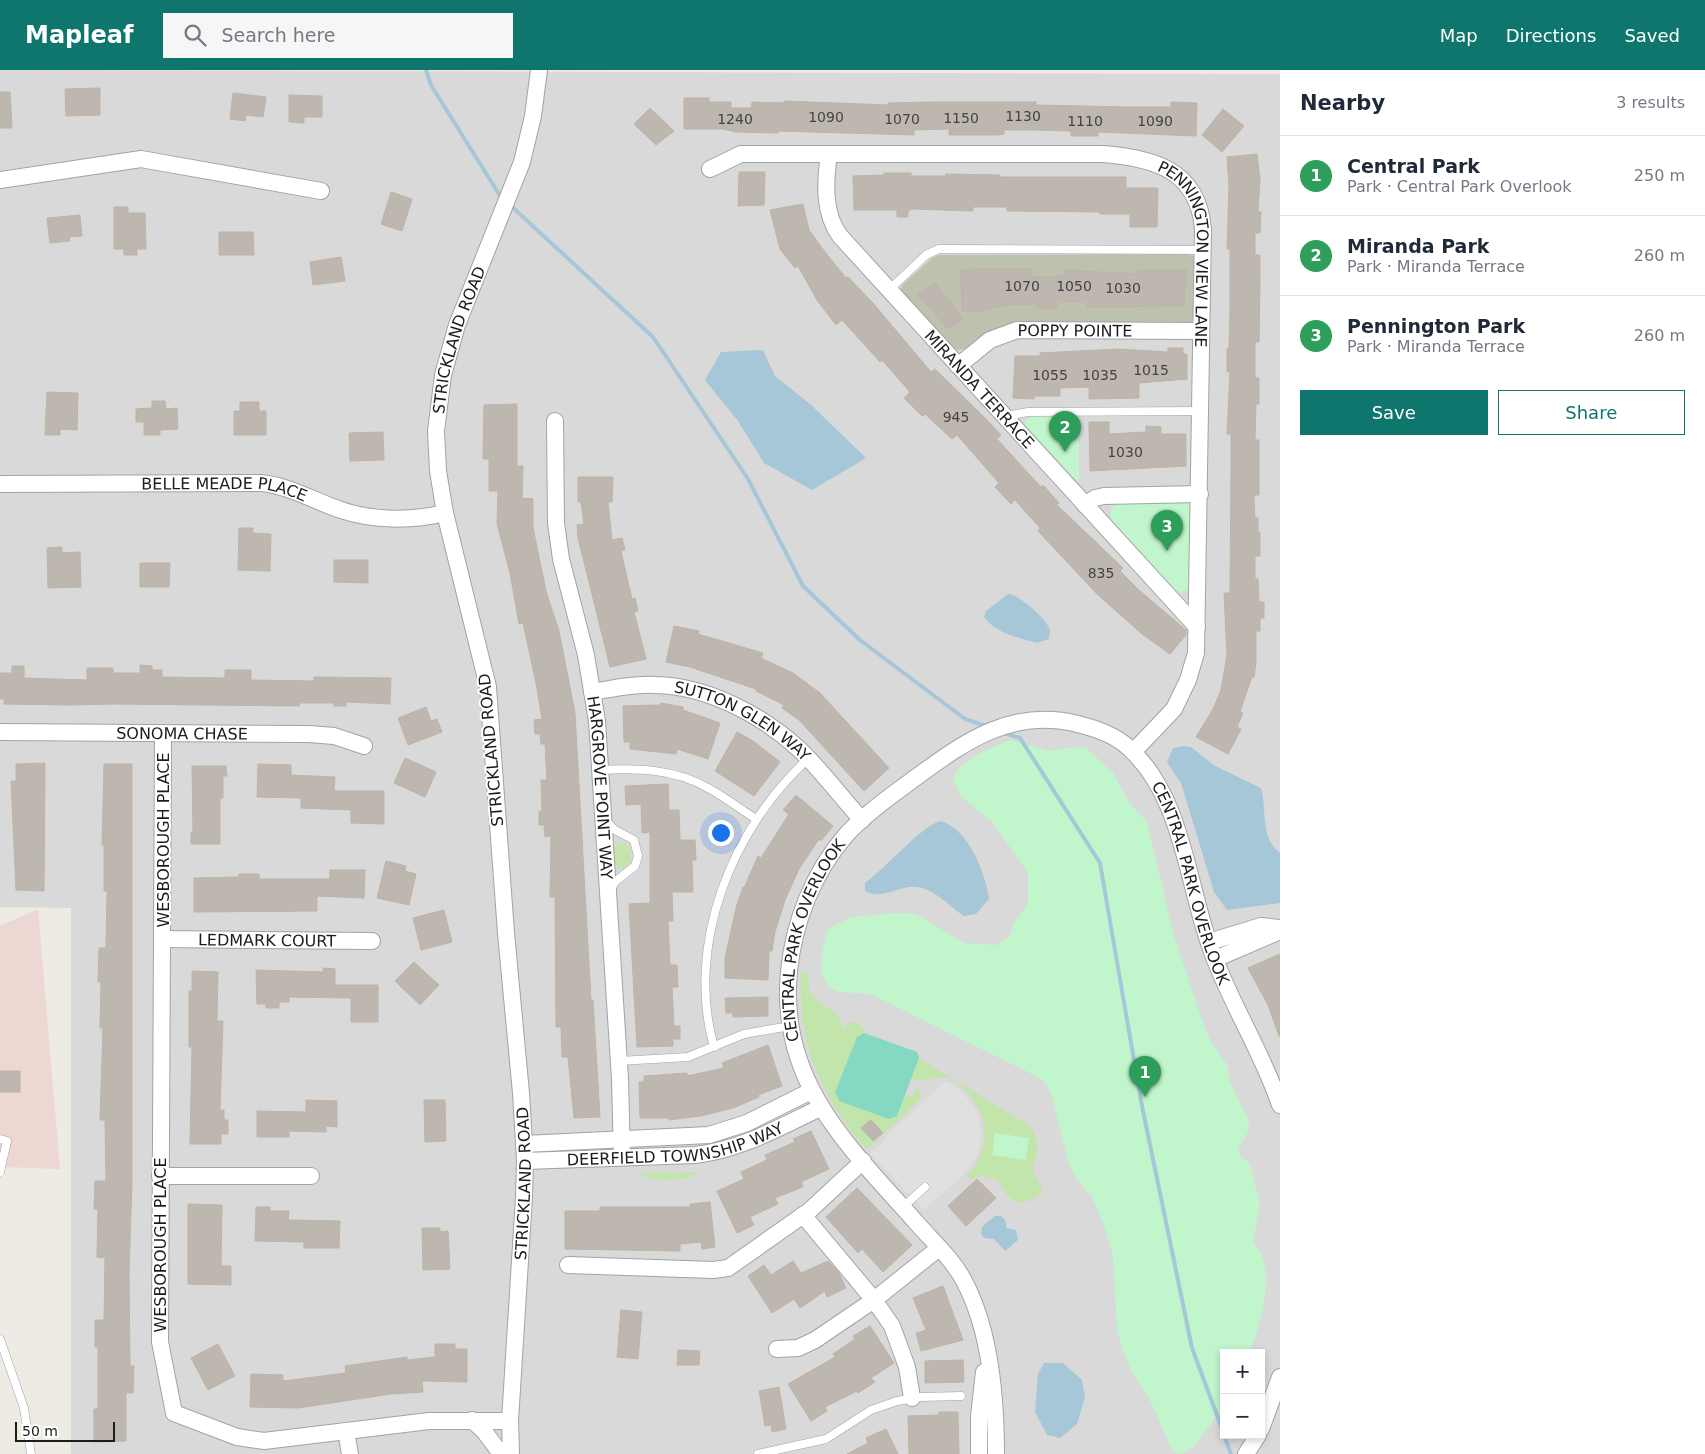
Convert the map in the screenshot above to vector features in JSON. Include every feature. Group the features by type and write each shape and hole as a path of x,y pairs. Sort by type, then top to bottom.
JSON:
{"street":[{"name":"STRICKLAND ROAD","path":"511,1454 510,1421 523,1242 524,1144 488,688 445,513 436,446 437,411 443,374 465,303 522,162 533,116 539,70"},
{"name":"PENNINGTON VIEW LANE","path":"710,169 740,154 1087,154 1144,159 1166,167 1190,190 1202,222 1203,250 1196,653 1188,680 1174,709 1133,752"},
{"name":"MIRANDA TERRACE","path":"829,154 826,192 832,224 840,236 888,291 1197,627"},
{"path":"0,180 141,158 321,191"},
{"name":"POPPY POINTE","path":"958,366 990,340 1017,330 1202,331"},
{"name":"HARGROVE POINT WAY","path":"554,421 556,523 561,559 586,655 597,721 619,1061 622,1158"},
{"name":"BELLE MEADE PLACE","path":"0,484 261,484 283,487 342,510 365,515 410,519 445,513"},
{"path":"1085,505 1096,498 1104,496 1200,494"},
{"name":"SUTTON GLEN WAY","path":"592,692 644,684 688,689 725,702 767,725 787,739 808,759 862,820"},
{"name":"CENTRAL PARK OVERLOOK","path":"996,1454 996,1433 985,1343 973,1298 954,1264 863,1162 820,1108 801,1069 790,1026 787,998 794,937 803,907 815,881 847,834 862,820 937,762 989,731 1017,722 1046,719 1084,726 1109,734 1133,752 1148,769 1167,802 1208,942 1280,1105"},
{"name":"SONOMA CHASE","path":"0,732 322,734 364,746"},
{"name":"WESBOROUGH PLACE","path":"163,733 160,1342 174,1413 250,1440 277,1440 429,1421 510,1421"},
{"path":"1208,942 1260,926 1280,929"},
{"path":"1215,959 1280,929"},
{"name":"LEDMARK COURT","path":"162,939 372,940"},
{"name":"DEERFIELD TOWNSHIP WAY","path":"524,1144 709,1135 753,1120 811,1091"},
{"name":"DEERFIELD TOWNSHIP WAY","path":"525,1161 695,1155 724,1150 759,1137 820,1108"},
{"path":"568,1265 714,1270 728,1268 803,1215 863,1162"},
{"path":"160,1176 311,1176"},
{"path":"803,1215 874,1300 897,1337 907,1367 912,1398"},
{"path":"777,1349 792,1349 806,1346 874,1300 939,1248"},
{"name":"CENTRAL PARK OVERLOOK","path":"979,1454 985,1343"},
{"path":"1265,1418 1280,1378"},
{"path":"472,1420 484,1431 502,1454"},
{"path":"346,1431 350,1454"},
{"path":"1246,1454 1255,1439"}],"lane":[{"path":"888,291 926,255 939,249 1203,250"},
{"path":"1004,416 1028,412 1200,411"},
{"path":"714,1047 708,1022 706,996 710,940 727,877 756,819 778,790 808,759"},
{"path":"600,770 641,769 686,777 709,788 756,819"},
{"path":"603,813 610,826 634,840 638,856 632,870 613,886 608,903"},
{"path":"619,1061 688,1057 744,1034 790,1026"},
{"path":"0,1139 7,1141 0,1172"},
{"path":"582,1140 583,1158"},
{"path":"903,1207 924,1187"},
{"path":"0,1340 24,1408 31,1454"},
{"path":"758,1454 820,1441 871,1410 912,1398 961,1396"},
{"path":"979,1433 996,1433"}],"shaded area":[{"path":"0,70 1280,74 1280,1454 71,1454 71,908 0,907"},
{"path":"1186,254 1195,256 1193,320 1189,324 983,336 965,349 958,350 954,349 900,292 902,285 932,258 938,255"},
{"path":"38,909 60,1169 0,1167 0,926"},
{"path":"946,1081 961,1090 978,1113 981,1131 980,1148 975,1159 963,1175 924,1210 870,1154 886,1139 885,1137"}],"green space":[{"path":"1032,416 1079,417 1079,480 1075,479 1025,425 1026,420"},
{"path":"1190,502 1195,506 1192,588 1180,593 1170,588 1111,522 1110,511 1115,503"},
{"path":"1012,740 1048,751 1077,747 1087,749 1113,773 1129,802 1147,822 1174,936 1200,1015 1210,1040 1228,1066 1230,1082 1249,1121 1248,1132 1239,1147 1240,1157 1249,1162 1260,1205 1253,1242 1260,1251 1264,1263 1266,1289 1264,1302 1251,1349 1220,1349 1220,1412 1194,1446 1183,1454 1176,1453 1171,1448 1152,1404 1130,1368 1123,1351 1117,1328 1113,1256 1103,1222 1092,1197 1076,1178 1068,1162 1051,1093 1045,1083 1034,1075 872,995 841,992 832,989 826,983 823,975 822,956 829,928 852,917 895,913 916,914 964,943 997,945 1010,936 1018,916 1023,912 1028,901 1028,873 993,823 960,795 953,779 962,766 996,746"},
{"path":"619,843 625,843 631,849 631,862 625,868 619,868 614,863 613,848"},
{"path":"801,972 809,973 809,989 815,999 838,1015 844,1029 849,1022 860,1024 864,1030 864,1033 857,1037 835,1092 839,1101 897,1116 905,1094 912,1096 915,1089 919,1089 921,1099 867,1149 837,1110 815,1068 803,1022"},
{"path":"864,1033 917,1052 919,1058 897,1116 889,1119 839,1101 835,1092 857,1037"},
{"path":"919,1058 1030,1126 1037,1139 1037,1154 1032,1169 1043,1190 1040,1194 1027,1202 1017,1202 1006,1194 997,1180 980,1175 972,1179 967,1176 975,1166 983,1145 984,1123 980,1112 967,1092 949,1078 939,1077 920,1081 911,1079"},
{"path":"995,1133 1029,1138 1026,1160 992,1155"},
{"path":"697,1172 693,1176 677,1180 659,1180 638,1173"}],"water":[{"path":"763,350 775,376 810,404 866,458 812,490 764,463 738,421 705,380 721,352"},
{"path":"1008,594 1019,598 1039,614 1050,631 1049,639 1037,643 1008,634 989,623 984,617 986,611"},
{"path":"1191,747 1215,766 1261,788 1269,840 1280,853 1280,903 1227,910 1214,892 1181,783 1167,762 1173,748"},
{"path":"941,821 960,833 974,853 984,877 989,899 976,914 964,916 937,895 918,887 878,894 865,891 865,883 914,838"},
{"path":"995,1216 1001,1216 1006,1221 1006,1228 1016,1230 1018,1240 1005,1251 994,1239 984,1238 981,1234 982,1227"},
{"path":"1044,1363 1063,1363 1082,1380 1085,1397 1077,1424 1060,1438 1047,1435 1035,1412 1038,1374"}],"building":[{"path":"100,88 100,115 66,116 65,89"},
{"path":"0,92 10,92 12,128 0,128"},
{"path":"233,93 266,97 263,117 246,115 245,121 230,119"},
{"path":"289,95 322,96 322,117 304,117 304,123 289,122"},
{"path":"684,98 709,98 709,102 731,102 731,108 751,108 752,102 784,103 784,101 888,105 888,103 931,102 1036,102 1036,105 1129,107 1171,107 1171,102 1197,103 1196,136 1098,132 1098,136 1071,136 1071,131 1035,130 1004,130 1004,134 997,135 949,135 949,129 914,130 914,135 778,131 778,133 736,132 723,129 684,129"},
{"path":"650,108 674,131 656,145 634,124"},
{"path":"1223,109 1244,126 1222,152 1202,135"},
{"path":"1257,154 1260,180 1258,212 1261,212 1260,233 1255,233 1255,255 1260,255 1260,280 1259,342 1255,342 1255,378 1259,378 1259,404 1256,404 1255,440 1259,440 1259,495 1254,495 1255,518 1258,518 1258,532 1260,532 1260,556 1255,556 1255,579 1258,579 1259,602 1264,602 1264,618 1260,618 1260,631 1256,631 1254,677 1252,677 1240,711 1243,713 1237,727 1241,729 1228,754 1196,737 1213,709 1221,690 1227,655 1224,593 1230,593 1231,434 1227,434 1230,372 1227,372 1227,348 1229,348 1230,249 1227,249 1229,186 1227,157"},
{"path":"739,172 765,172 764,205 738,206"},
{"path":"884,173 911,173 911,176 946,176 946,174 1000,175 1000,177 1126,177 1126,188 1158,188 1157,227 1130,227 1130,214 1100,214 1100,212 1007,211 1007,207 973,207 973,211 912,209 908,211 908,217 897,217 897,210 854,210 853,176 884,175"},
{"path":"391,192 412,199 402,231 381,224"},
{"path":"803,204 809,230 846,278 848,277 873,303 931,372 935,369 1001,435 997,439 1041,487 1043,485 1059,503 1057,505 1123,568 1120,571 1139,590 1186,630 1186,635 1170,654 1142,634 1096,593 1038,531 1040,528 1015,500 1011,504 995,487 999,483 957,435 952,439 925,414 922,416 904,398 910,392 882,360 880,362 842,320 836,325 817,300 798,266 795,268 780,249 770,210"},
{"path":"114,207 128,207 128,213 145,213 146,249 137,249 137,255 124,255 124,249 114,249"},
{"path":"80,215 82,236 69,237 70,241 50,243 47,218"},
{"path":"219,232 253,232 254,255 219,255"},
{"path":"341,257 345,281 313,285 310,262"},
{"path":"1032,269 1032,277 1064,276 1064,270 1138,274 1138,270 1186,270 1184,306 1087,307 1087,302 1057,302 1057,308 1037,308 1037,304 1006,305 981,311 962,311 961,270"},
{"path":"935,283 963,319 948,329 918,294"},
{"path":"1168,348 1183,348 1183,354 1187,354 1187,379 1139,383 1139,398 1089,399 1089,387 1060,388 1060,396 1034,396 1034,399 1013,398 1015,356 1040,356 1040,353 1118,349 1168,352"},
{"path":"47,392 78,393 77,430 60,429 60,435 45,435"},
{"path":"152,401 165,401 166,409 177,408 178,429 160,430 160,435 144,435 144,422 136,422 136,409 152,408"},
{"path":"240,402 259,402 259,411 266,411 266,435 234,435 234,411 240,411"},
{"path":"517,404 517,466 523,466 522,498 533,499 533,528 546,591 559,631 575,713 591,1000 593,1000 600,1117 574,1118 568,1057 562,1057 561,1027 556,1027 555,897 550,897 551,836 545,837 544,825 539,825 539,811 542,811 541,780 547,780 545,744 541,744 540,734 535,734 534,720 542,719 523,623 519,624 510,573 497,524 498,491 489,491 489,459 483,459 484,405"},
{"path":"1089,422 1109,422 1109,434 1146,432 1146,426 1161,427 1161,434 1186,434 1186,466 1090,471"},
{"path":"383,432 384,460 350,461 349,433"},
{"path":"578,477 613,477 612,502 608,502 612,540 622,538 625,550 621,551 632,599 635,598 638,611 634,612 646,659 610,667 578,538 577,525 584,524 581,502 578,502"},
{"path":"239,528 253,528 253,533 271,534 270,571 238,570"},
{"path":"62,547 62,553 80,552 81,587 48,588 47,548"},
{"path":"334,560 368,560 368,583 334,582"},
{"path":"140,563 170,563 169,587 140,587"},
{"path":"674,626 699,631 698,634 763,653 761,658 793,673 820,693 889,768 864,791 799,720 782,708 784,705 756,691 756,689 690,667 666,662"},
{"path":"140,665 152,666 152,670 162,670 162,677 225,678 225,670 251,670 251,680 314,681 314,677 391,678 390,704 346,702 346,706 334,706 334,703 300,703 299,706 69,705 4,704 4,699 0,699 0,673 12,673 12,666 24,666 24,678 87,680 87,668 113,668 113,673 140,673"},
{"path":"661,703 683,707 683,710 720,723 708,759 677,749 676,754 630,749 630,742 624,742 623,706 657,705 657,707"},
{"path":"426,707 431,721 437,719 442,732 408,745 398,718"},
{"path":"737,732 753,741 780,762 754,796 715,771"},
{"path":"405,758 436,772 425,797 394,783"},
{"path":"45,763 44,891 16,890 11,781 16,781 16,764"},
{"path":"104,764 132,764 132,1182 129,1271 130,1366 134,1366 133,1393 126,1393 126,1441 94,1442 94,1409 98,1409 98,1347 95,1347 95,1320 104,1320 105,1258 97,1257 98,1209 94,1209 95,1181 106,1181 105,1120 100,1120 103,1028 100,1028 101,982 98,982 99,948 106,948 107,891 104,891 104,845 102,845"},
{"path":"258,764 291,765 291,775 335,777 334,791 384,791 384,824 351,823 351,810 301,808 301,798 257,797"},
{"path":"192,766 226,766 227,776 223,776 223,798 220,798 220,844 191,844 191,832 193,832"},
{"path":"668,784 669,810 679,810 680,840 695,840 696,860 692,860 693,892 672,892 673,921 668,921 670,965 677,965 678,987 672,987 674,1026 680,1026 680,1039 673,1039 673,1046 637,1047 629,904 650,903 650,832 642,833 641,804 626,805 625,786"},
{"path":"796,795 833,826 821,841 819,839 799,869 785,900 775,932 772,951 769,951 768,980 725,978 725,958 736,908 743,887 758,856 761,858 789,814 783,810"},
{"path":"386,861 406,866 405,871 416,874 409,905 377,898"},
{"path":"330,870 365,870 364,898 317,896 317,911 194,912 194,878 239,877 239,874 259,874 259,879 330,879"},
{"path":"444,910 452,942 421,950 413,918"},
{"path":"1280,954 1279,1036 1268,1005 1248,968"},
{"path":"414,962 439,985 420,1005 395,981"},
{"path":"323,968 335,969 335,985 378,985 378,1022 351,1022 351,998 289,997 289,1002 279,1002 279,1008 266,1008 266,1004 257,1004 256,970 323,972"},
{"path":"192,971 218,972 217,1021 223,1021 220,1110 224,1110 224,1120 228,1120 228,1134 221,1134 221,1144 190,1144 192,1047 189,1047 189,991 192,991"},
{"path":"768,997 768,1016 733,1017 733,1013 726,1013 725,998"},
{"path":"768,1045 782,1086 758,1095 759,1097 733,1108 701,1116 669,1120 669,1118 640,1118 639,1082 644,1082 644,1076 687,1073 687,1076 724,1068 722,1063"},
{"path":"0,1071 20,1071 20,1092 0,1092"},
{"path":"306,1100 337,1101 337,1127 326,1126 326,1132 289,1131 289,1137 257,1137 257,1111 306,1112"},
{"path":"424,1100 445,1100 446,1141 425,1142"},
{"path":"871,1120 883,1133 873,1141 861,1128"},
{"path":"811,1131 829,1169 801,1182 803,1187 775,1198 778,1204 750,1217 754,1225 737,1233 717,1191 744,1179 741,1172 767,1160 765,1155 795,1142 793,1139"},
{"path":"977,1179 996,1198 966,1226 948,1206"},
{"path":"857,1188 912,1245 883,1272 862,1249 858,1253 826,1217"},
{"path":"710,1202 715,1247 702,1249 701,1242 680,1244 680,1251 565,1249 565,1211 600,1211 600,1207 690,1207 690,1204"},
{"path":"188,1204 222,1205 221,1266 231,1266 231,1285 188,1284"},
{"path":"256,1207 270,1207 270,1211 289,1211 288,1220 340,1221 339,1248 304,1248 304,1242 255,1241"},
{"path":"422,1228 440,1228 440,1232 448,1231 450,1269 423,1270"},
{"path":"793,1261 801,1273 828,1261 839,1273 846,1288 827,1297 825,1291 800,1308 794,1299 772,1313 748,1276 764,1265 771,1275"},
{"path":"943,1286 963,1340 921,1351 916,1333 926,1330 913,1298"},
{"path":"621,1310 642,1312 638,1359 617,1357"},
{"path":"870,1326 894,1363 871,1378 875,1382 858,1393 857,1391 825,1407 827,1411 811,1421 788,1384 835,1357 833,1354 855,1339 853,1336"},
{"path":"218,1344 235,1376 208,1390 191,1358"},
{"path":"435,1344 455,1344 455,1349 467,1349 467,1382 422,1381 423,1392 391,1394 298,1408 250,1407 251,1374 283,1375 283,1381 346,1373 345,1366 407,1357 407,1360 435,1357"},
{"path":"678,1350 700,1351 699,1365 677,1365"},
{"path":"963,1360 964,1382 925,1383 925,1361"},
{"path":"779,1387 786,1429 772,1432 771,1425 765,1426 759,1391"},
{"path":"939,1412 958,1412 959,1454 909,1454 908,1416 939,1415"},
{"path":"886,1429 898,1454 847,1454 868,1443 866,1438"}],"waterway":[{"path":"426,70 431,85 502,199"},
{"path":"510,205 653,337 748,479 803,586 860,640 965,719 986,726"},
{"path":"1004,733 1020,738 1100,863 1141,1101 1192,1348 1220,1423"},
{"path":"1225,1439 1231,1454"}],"place":[{"name":"Miranda Park","path":"1065,452"},
{"name":"Pennington Park","path":"1167,551"},
{"name":"Central Park","path":"1145,1097"}]}
